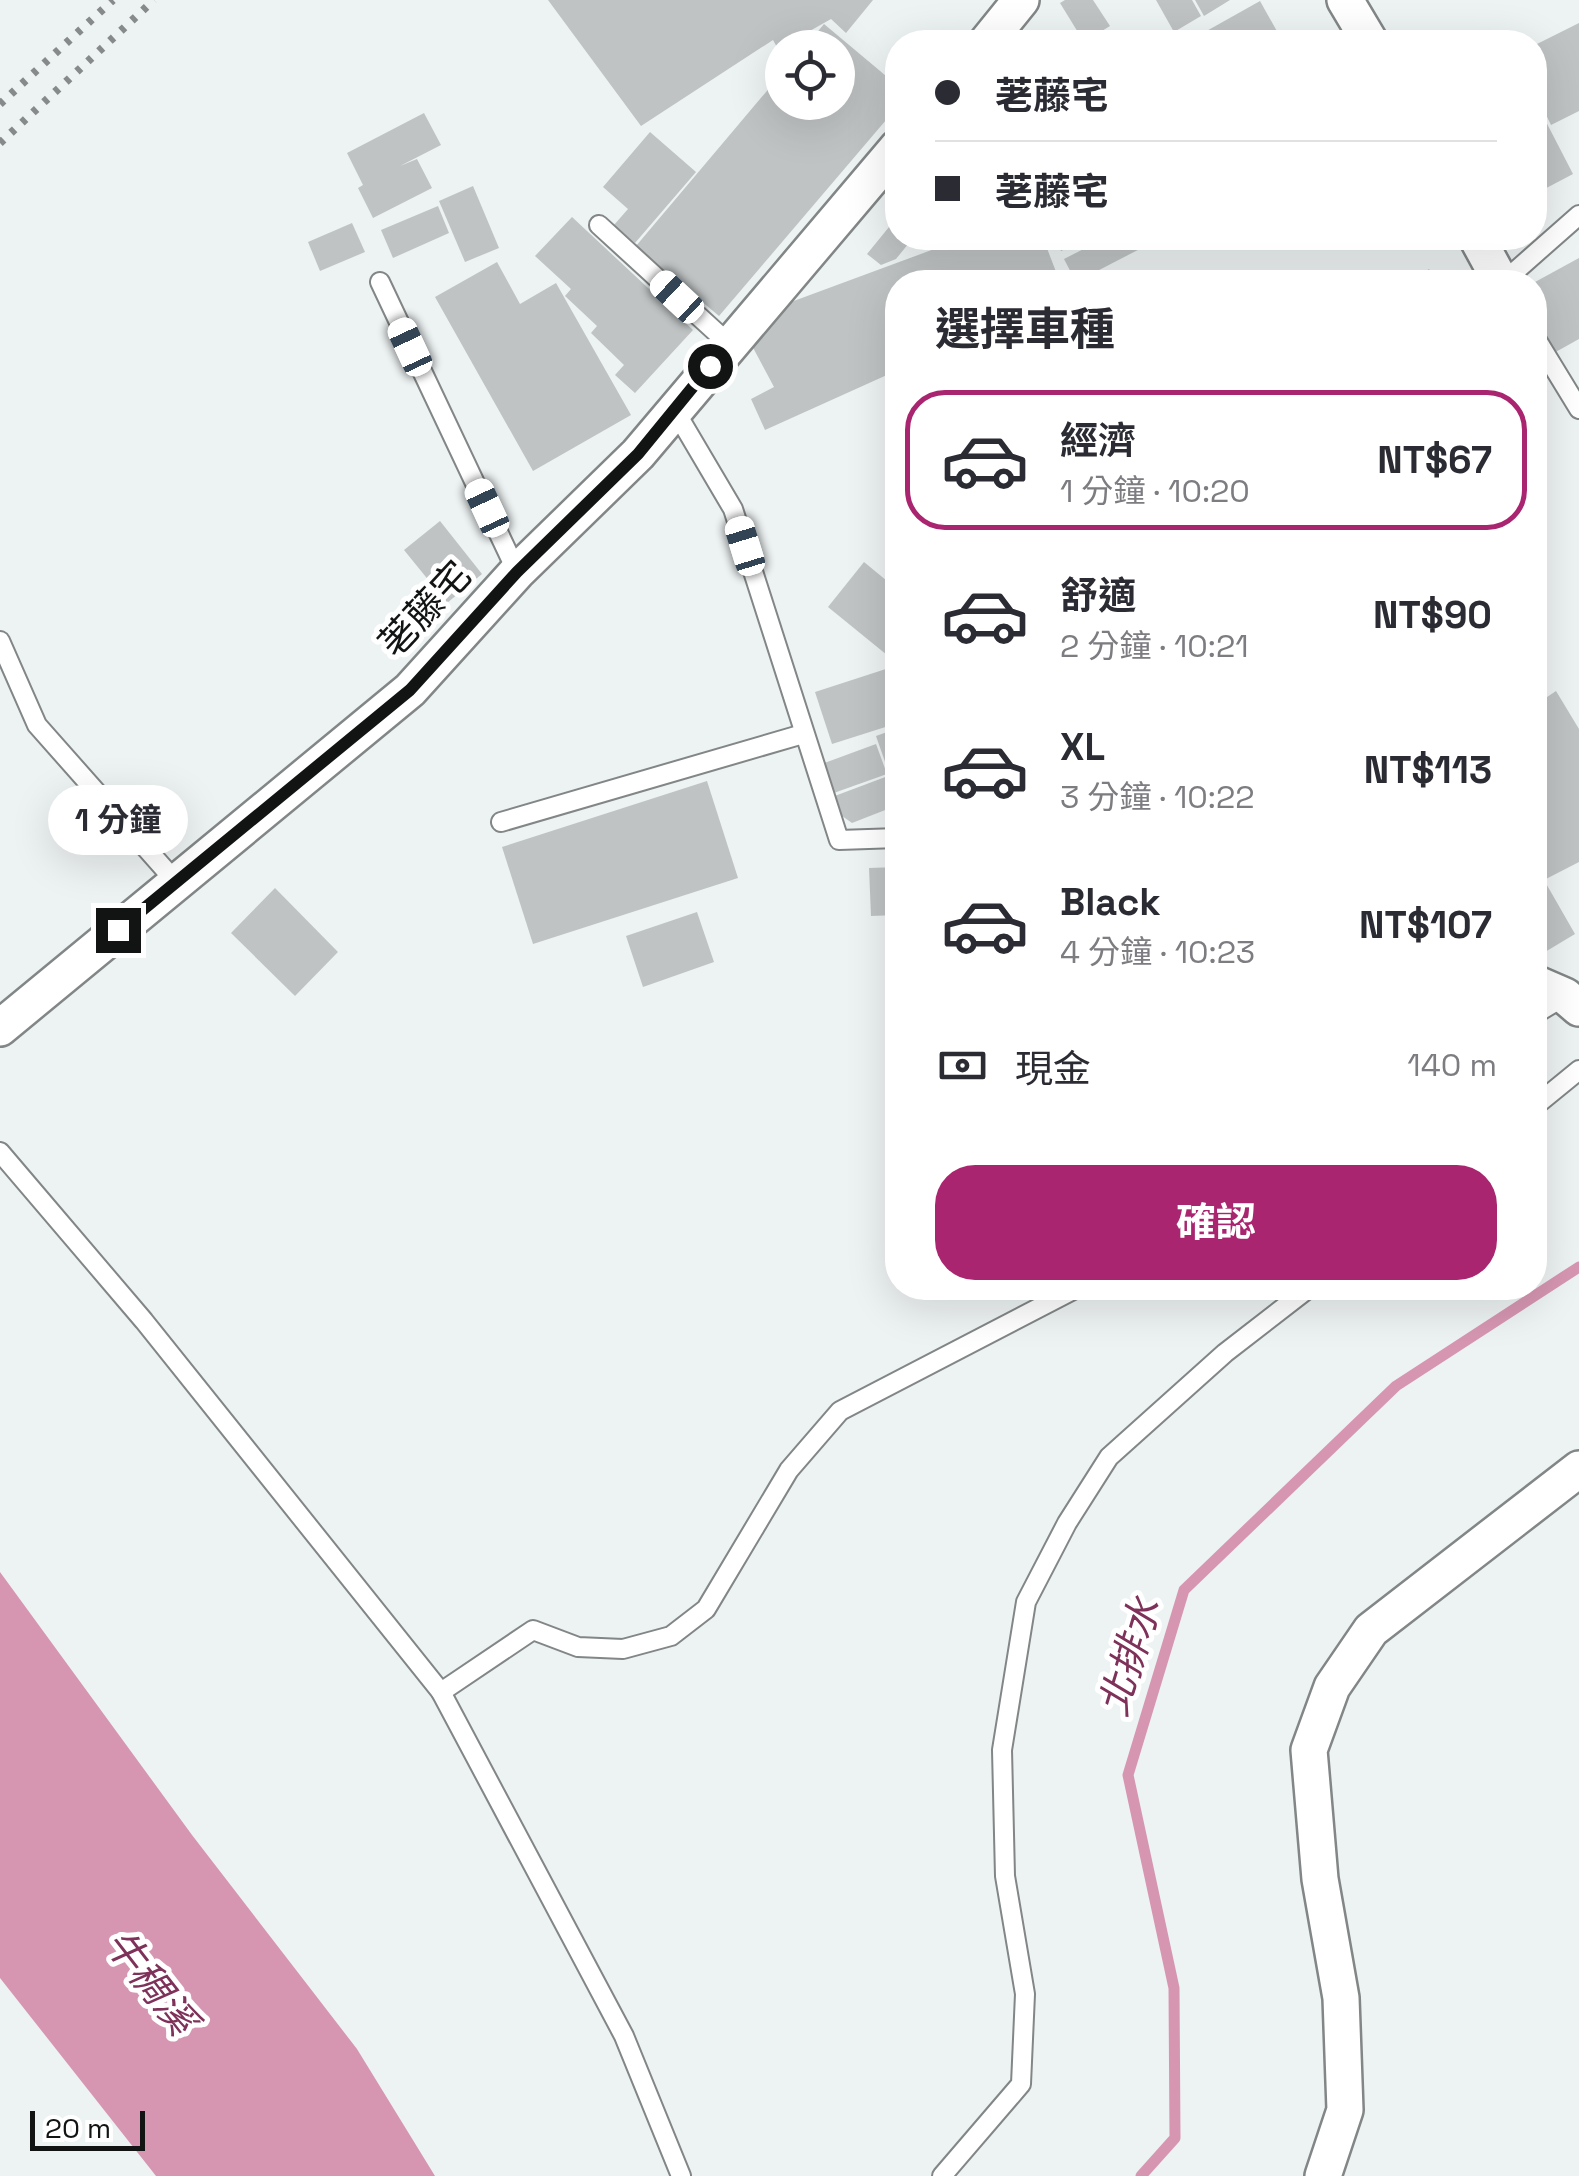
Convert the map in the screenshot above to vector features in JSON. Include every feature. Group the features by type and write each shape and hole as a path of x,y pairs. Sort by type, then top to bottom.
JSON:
{"street":[{"path":"997,30 1020,0"},
{"path":"1345,0 1363,30"},
{"name":"荖藤宅","path":"0,1028 410,690 517,572 638,454 885,161"},
{"path":"1323,2176 1345,2110 1341,1998 1320,1878 1309,1750 1332,1687 1372,1630 1579,1468"}],"lane":[{"path":"1547,243 1579,215"},
{"path":"599,225 729,344"},
{"path":"1516,270 1539,250"},
{"path":"380,282 517,572"},
{"path":"1547,356 1579,408"},
{"path":"674,409 734,509 839,840 885,838"},
{"path":"0,641 37,725 176,882"},
{"path":"501,822 803,734"},
{"path":"1547,1096 1579,1070"},
{"path":"0,1152 144,1321 440,1692 624,2036 681,2176"},
{"path":"440,1692 534,1630 578,1647 623,1649 672,1636 706,1608 789,1470 840,1411 1054,1300"},
{"path":"942,2176 1020,2084 1024,1994 1005,1876 1002,1750 1026,1602 1067,1524 1109,1457 1225,1352 1293,1300"}],"water":[{"name":"牛稠溪","path":"0,1572 192,1835 357,2049 435,2176 156,2176 0,1978"}],"building":[{"path":"548,0 873,0 848,30 843,30 831,19 812,30 765,30 765,45 641,126"},
{"path":"1093,0 1110,26 1104,30 1077,30 1060,3"},
{"path":"1156,0 1192,0 1201,16 1173,30"},
{"path":"1195,0 1230,0 1204,16"},
{"path":"1260,1 1276,30 1208,30"},
{"path":"1579,23 1579,111 1551,125 1547,117 1547,39"},
{"path":"855,50 885,75 885,121 719,316 636,246 765,93 765,120 855,120"},
{"path":"424,113 441,145 400,166 417,159 432,188 373,218 347,153"},
{"path":"1547,124 1573,174 1547,188"},
{"path":"650,132 696,172 635,243 614,225 628,209 603,187"},
{"path":"473,186 499,248 465,262 439,201"},
{"path":"438,206 449,233 393,258 381,230"},
{"path":"572,217 693,330 635,393 615,375 624,365 591,333 597,326 565,296 571,289 535,256"},
{"path":"352,223 365,252 320,271 308,242"},
{"path":"885,232 885,250 903,250 896,259 881,265 867,254"},
{"path":"932,250 1048,250 1055,270 885,270 885,376 765,430 751,399 774,387 750,342 791,302"},
{"path":"1082,250 1138,250 1099,270 1070,270 1064,259"},
{"path":"1579,258 1579,339 1552,354 1547,345 1547,275"},
{"path":"497,262 520,304 556,283 631,415 533,471 435,297"},
{"path":"440,521 482,574 447,603 404,550"},
{"path":"864,562 885,579 885,653 828,607"},
{"path":"885,669 885,727 832,744 815,692"},
{"path":"1556,691 1579,729 1579,862 1547,878 1547,697"},
{"path":"885,733 885,762 876,736"},
{"path":"876,744 885,775 831,794 819,765"},
{"path":"885,777 885,810 852,823 838,813 832,797"},
{"path":"707,781 738,878 533,944 502,847"},
{"path":"885,867 885,915 871,916 869,868"},
{"path":"1547,885 1575,934 1547,951"},
{"path":"275,888 338,952 295,996 231,933"},
{"path":"697,912 714,962 643,987 626,936"}],"waterway":[{"name":"北排水","path":"1547,1288 1579,1267"},
{"name":"北排水","path":"1141,2176 1175,2138 1174,1988 1128,1775 1184,1590 1396,1386 1528,1300"}],"railway":[{"path":"0,104 113,0"},
{"path":"0,143 154,0"}],"route":[{"path":"118,930 410,690 517,572 638,454 710,366"}]}
